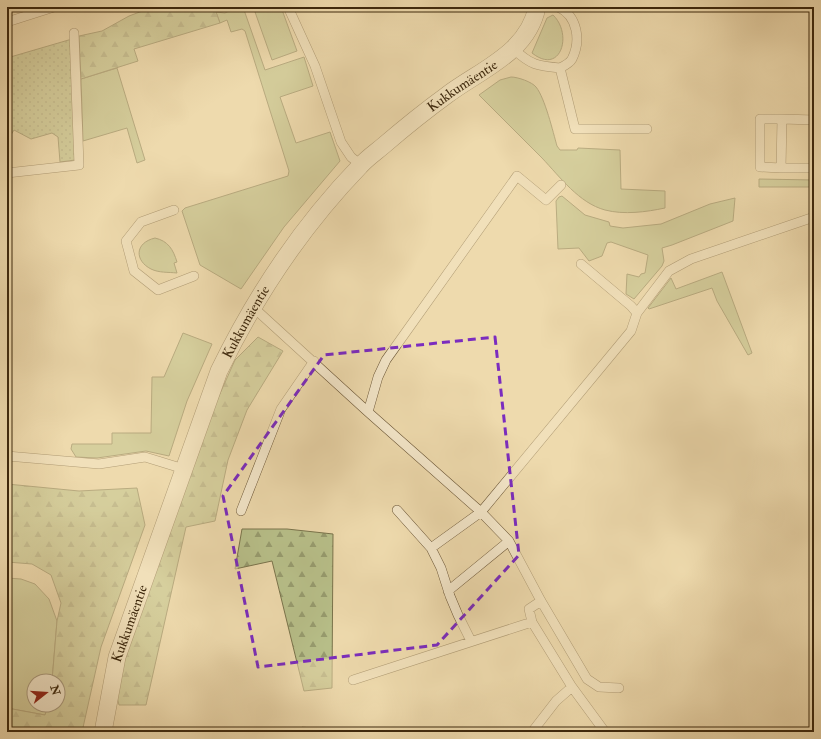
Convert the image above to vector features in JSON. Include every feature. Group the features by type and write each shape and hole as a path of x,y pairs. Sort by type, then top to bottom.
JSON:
{"street":[{"name":"Kukkumäentie","path":"103,732 117,657 219,371 233,341 264,287 307,225 361,165 448,94 514,49 531,26 537,7"}],"lane":[{"path":"7,22 54,7"},
{"path":"288,7 315,66 341,142 351,157 361,165"},
{"path":"514,49 524,60 539,66 560,68 572,60 577,41 577,31 571,18 558,7"},
{"path":"7,173 80,165 74,33"},
{"path":"560,68 575,129 647,129"},
{"path":"814,120 760,119 760,167 814,168"},
{"path":"782,119 782,168"},
{"path":"368,412 378,377 386,360 517,176 546,200 561,185"},
{"path":"174,210 141,222 126,241 134,271 158,290 194,276"},
{"path":"431,548 481,512 631,332 637,313 669,271 686,262 814,216"},
{"path":"581,264 631,306 637,313"},
{"path":"253,307 481,512 509,541 540,601 587,679 599,687 619,688"},
{"path":"241,511 281,409 314,361"},
{"path":"7,456 99,464 145,457 184,469"},
{"path":"397,510 431,548 441,568 448,591 458,615 471,641"},
{"path":"448,591 509,541"},
{"path":"540,601 529,609 532,622 572,686 605,732"},
{"path":"353,680 532,622"},
{"path":"532,732 556,700 572,686"}],"highlighted area":[{"path":"495,337 519,555 437,645 258,667 223,496 324,355"}],"green space":[{"path":"153,7 207,7 216,12 220,23 134,49 138,61 81,79 79,36 102,31 129,16"},
{"path":"232,7 243,7 265,70 304,57 313,86 280,97 296,143 330,132 340,161 284,227 241,289 200,265 182,211 185,208 288,176 289,171 245,31 242,29 231,32 227,20 220,23 216,12 225,13 231,10"},
{"path":"269,7 281,7 297,51 272,60 255,12"},
{"path":"553,15 559,23 562,32 563,41 561,50 557,56 550,59 542,59 532,53 547,18"},
{"path":"72,39 75,160 60,162 58,137 52,133 31,139 14,130 7,139 7,58"},
{"path":"117,68 145,160 137,163 127,128 83,141 81,79"},
{"path":"511,77 525,80 536,87 546,107 557,146 560,150 577,150 578,148 620,150 621,189 665,191 665,208 650,211 612,212 596,207 578,195 479,95 500,80"},
{"path":"759,179 814,180 814,187 759,187"},
{"path":"562,196 585,215 609,222 610,226 623,228 661,224 710,204 735,198 733,221 662,248 664,261 662,266 634,299 626,294 627,274 639,277 641,274 645,273 648,255 611,242 607,243 602,256 589,261 579,248 558,249 556,201"},
{"path":"155,238 167,243 172,249 177,262 174,263 177,273 160,272 151,269 142,261 139,252 140,248 148,240"},
{"path":"722,272 752,353 748,355 717,301 712,288 649,309 648,308 671,278 676,289"},
{"path":"183,333 212,344 187,401 169,456 146,451 97,458 76,457 71,449 72,444 112,444 112,433 151,433 152,377 164,377"},
{"path":"258,337 283,351 247,410 228,460 215,521 186,527 146,705 119,705 116,693 125,656 214,407 235,360"},
{"path":"7,484 79,491 137,488 145,525 101,647 82,732 33,732 7,730 7,708 26,712 26,713 45,715 46,713 66,713 66,673 53,673 57,621 61,603 51,575 32,564 7,562"},
{"path":"242,529 287,529 333,534 332,688 304,691 272,561 235,569"},
{"path":"7,578 21,579 35,584 49,599 57,621 53,673 26,673 26,712 7,708"},
{"path":"34,713 46,713 45,715"},
{"path":"302,727 330,730 330,732 301,732"}]}
